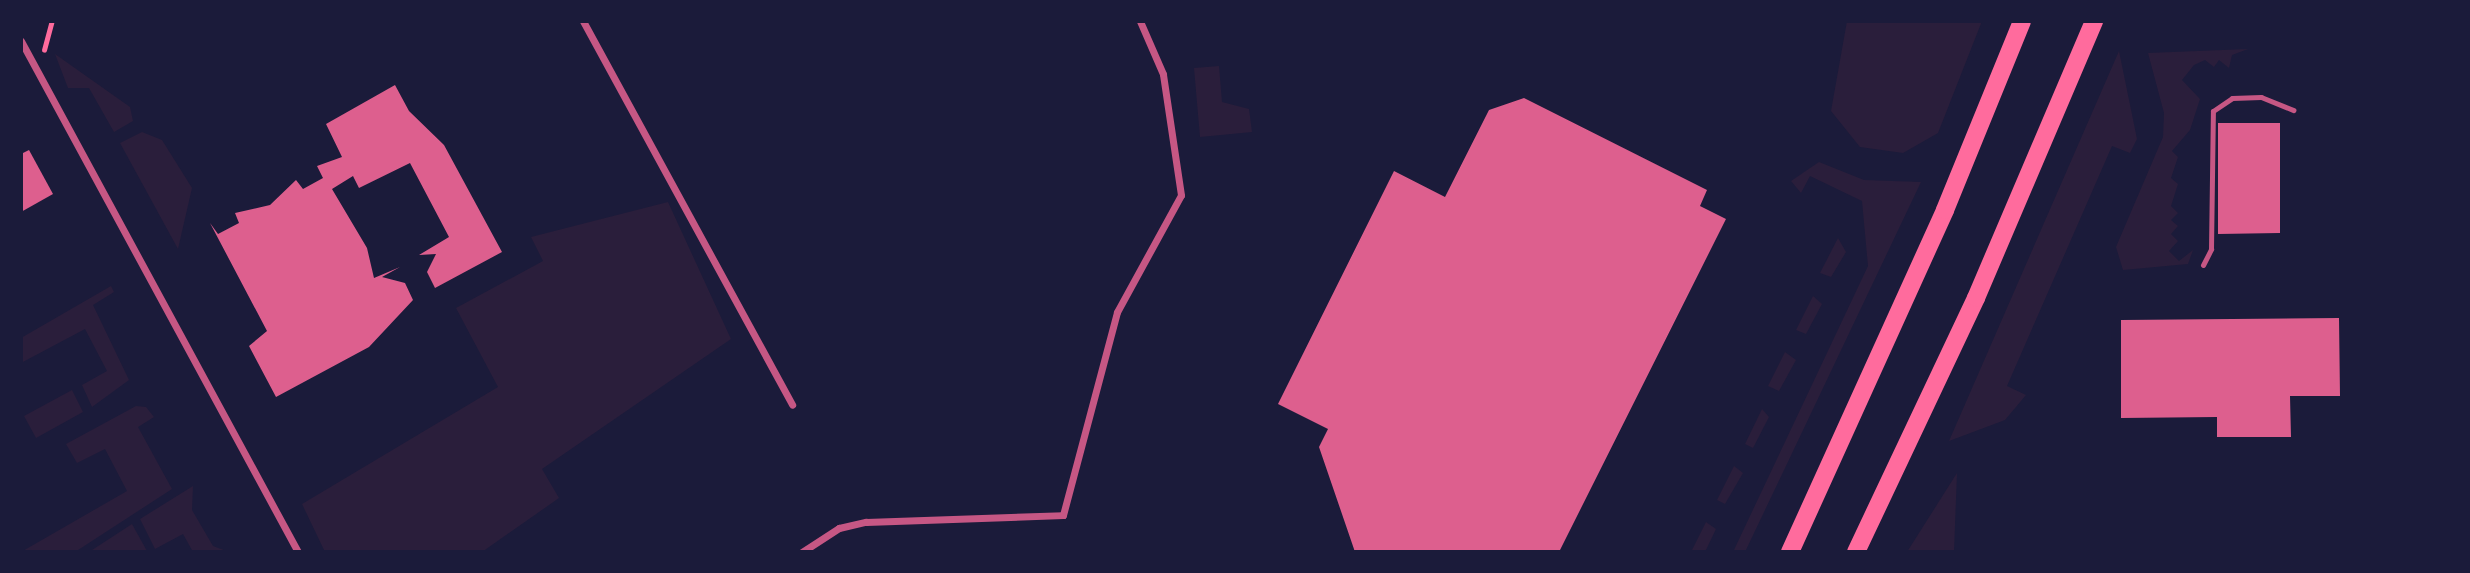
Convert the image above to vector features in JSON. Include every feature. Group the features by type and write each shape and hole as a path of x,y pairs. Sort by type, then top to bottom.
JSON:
{"main road":[{"path":"1790,552 1945,211 2022,21"},
{"path":"1856,552 1976,298 2094,21"}],"street":[{"path":"583,21 792,405"},
{"path":"802,552 839,528 866,523 1051,519 1063,515 1069,502 1117,312 1181,195 1163,74 1140,21"},
{"path":"21,41 298,552"}],"lane":[{"path":"2203,265 2211,248 2213,111 2232,98 2261,97 2293,110"}],"path":[{"path":"40,53 52,21"}],"shaded area":[{"path":"1847,21 1982,21 1938,133 1903,153 1860,147 1831,111"},
{"path":"2248,49 2232,55 2229,68 2219,60 2214,67 2205,60 2194,65 2182,80 2200,99 2190,130 2172,151 2178,157 2171,178 2178,184 2171,206 2178,213 2171,220 2178,226 2171,234 2178,241 2169,251 2179,261 2193,250 2188,264 2123,270 2116,247 2163,137 2164,113 2148,53"},
{"path":"2119,51 2137,139 2130,153 2112,146 2007,386 2026,395 2005,420 1949,441"},
{"path":"55,54 130,107 133,121 114,132 89,88 68,88"},
{"path":"1219,66 1222,102 1249,109 1252,132 1200,137 1194,68"},
{"path":"142,132 162,140 192,188 178,249 120,143"},
{"path":"1819,162 1864,180 1921,182 1745,552 1733,552 1868,266 1862,201 1810,176 1801,193 1791,181"},
{"path":"668,202 731,339 542,469 559,498 482,552 325,552 302,504 498,387 456,308 543,261 531,237"},
{"path":"1838,238 1846,252 1831,277 1820,273"},
{"path":"111,286 114,292 93,305 129,380 92,407 82,385 107,371 85,329 21,363 21,338"},
{"path":"1813,296 1822,304 1806,334 1796,330"},
{"path":"1785,352 1796,360 1779,391 1768,386"},
{"path":"72,390 83,412 36,438 24,416"},
{"path":"136,406 146,407 154,417 138,427 172,489 75,552 21,552 127,491 105,449 77,463 66,444"},
{"path":"1762,409 1769,417 1753,448 1745,444"},
{"path":"1734,466 1743,473 1725,504 1717,500"},
{"path":"1957,473 1954,552 1907,552"},
{"path":"193,486 192,510 213,546 229,552 193,552 183,534 155,549 140,519"},
{"path":"1706,522 1716,529 1705,552 1691,552"},
{"path":"132,524 147,551 89,552"}],"building":[{"path":"395,85 409,111 444,145 502,252 435,288 427,272 436,254 419,255 449,237 410,163 359,188 353,176 332,189 367,248 374,278 400,267 382,277 405,283 413,300 369,347 276,397 249,346 267,331 210,223 218,234 239,223 235,213 270,205 296,180 303,189 323,178 317,166 342,157 326,124"},
{"path":"1524,98 1707,190 1700,206 1726,219 1559,552 1355,552 1319,447 1328,429 1278,404 1394,171 1445,197 1489,110"},
{"path":"2218,123 2280,123 2280,233 2218,234"},
{"path":"29,150 53,194 21,212 21,154"},
{"path":"2339,318 2340,396 2290,396 2291,437 2217,437 2217,417 2121,418 2121,320"}]}
